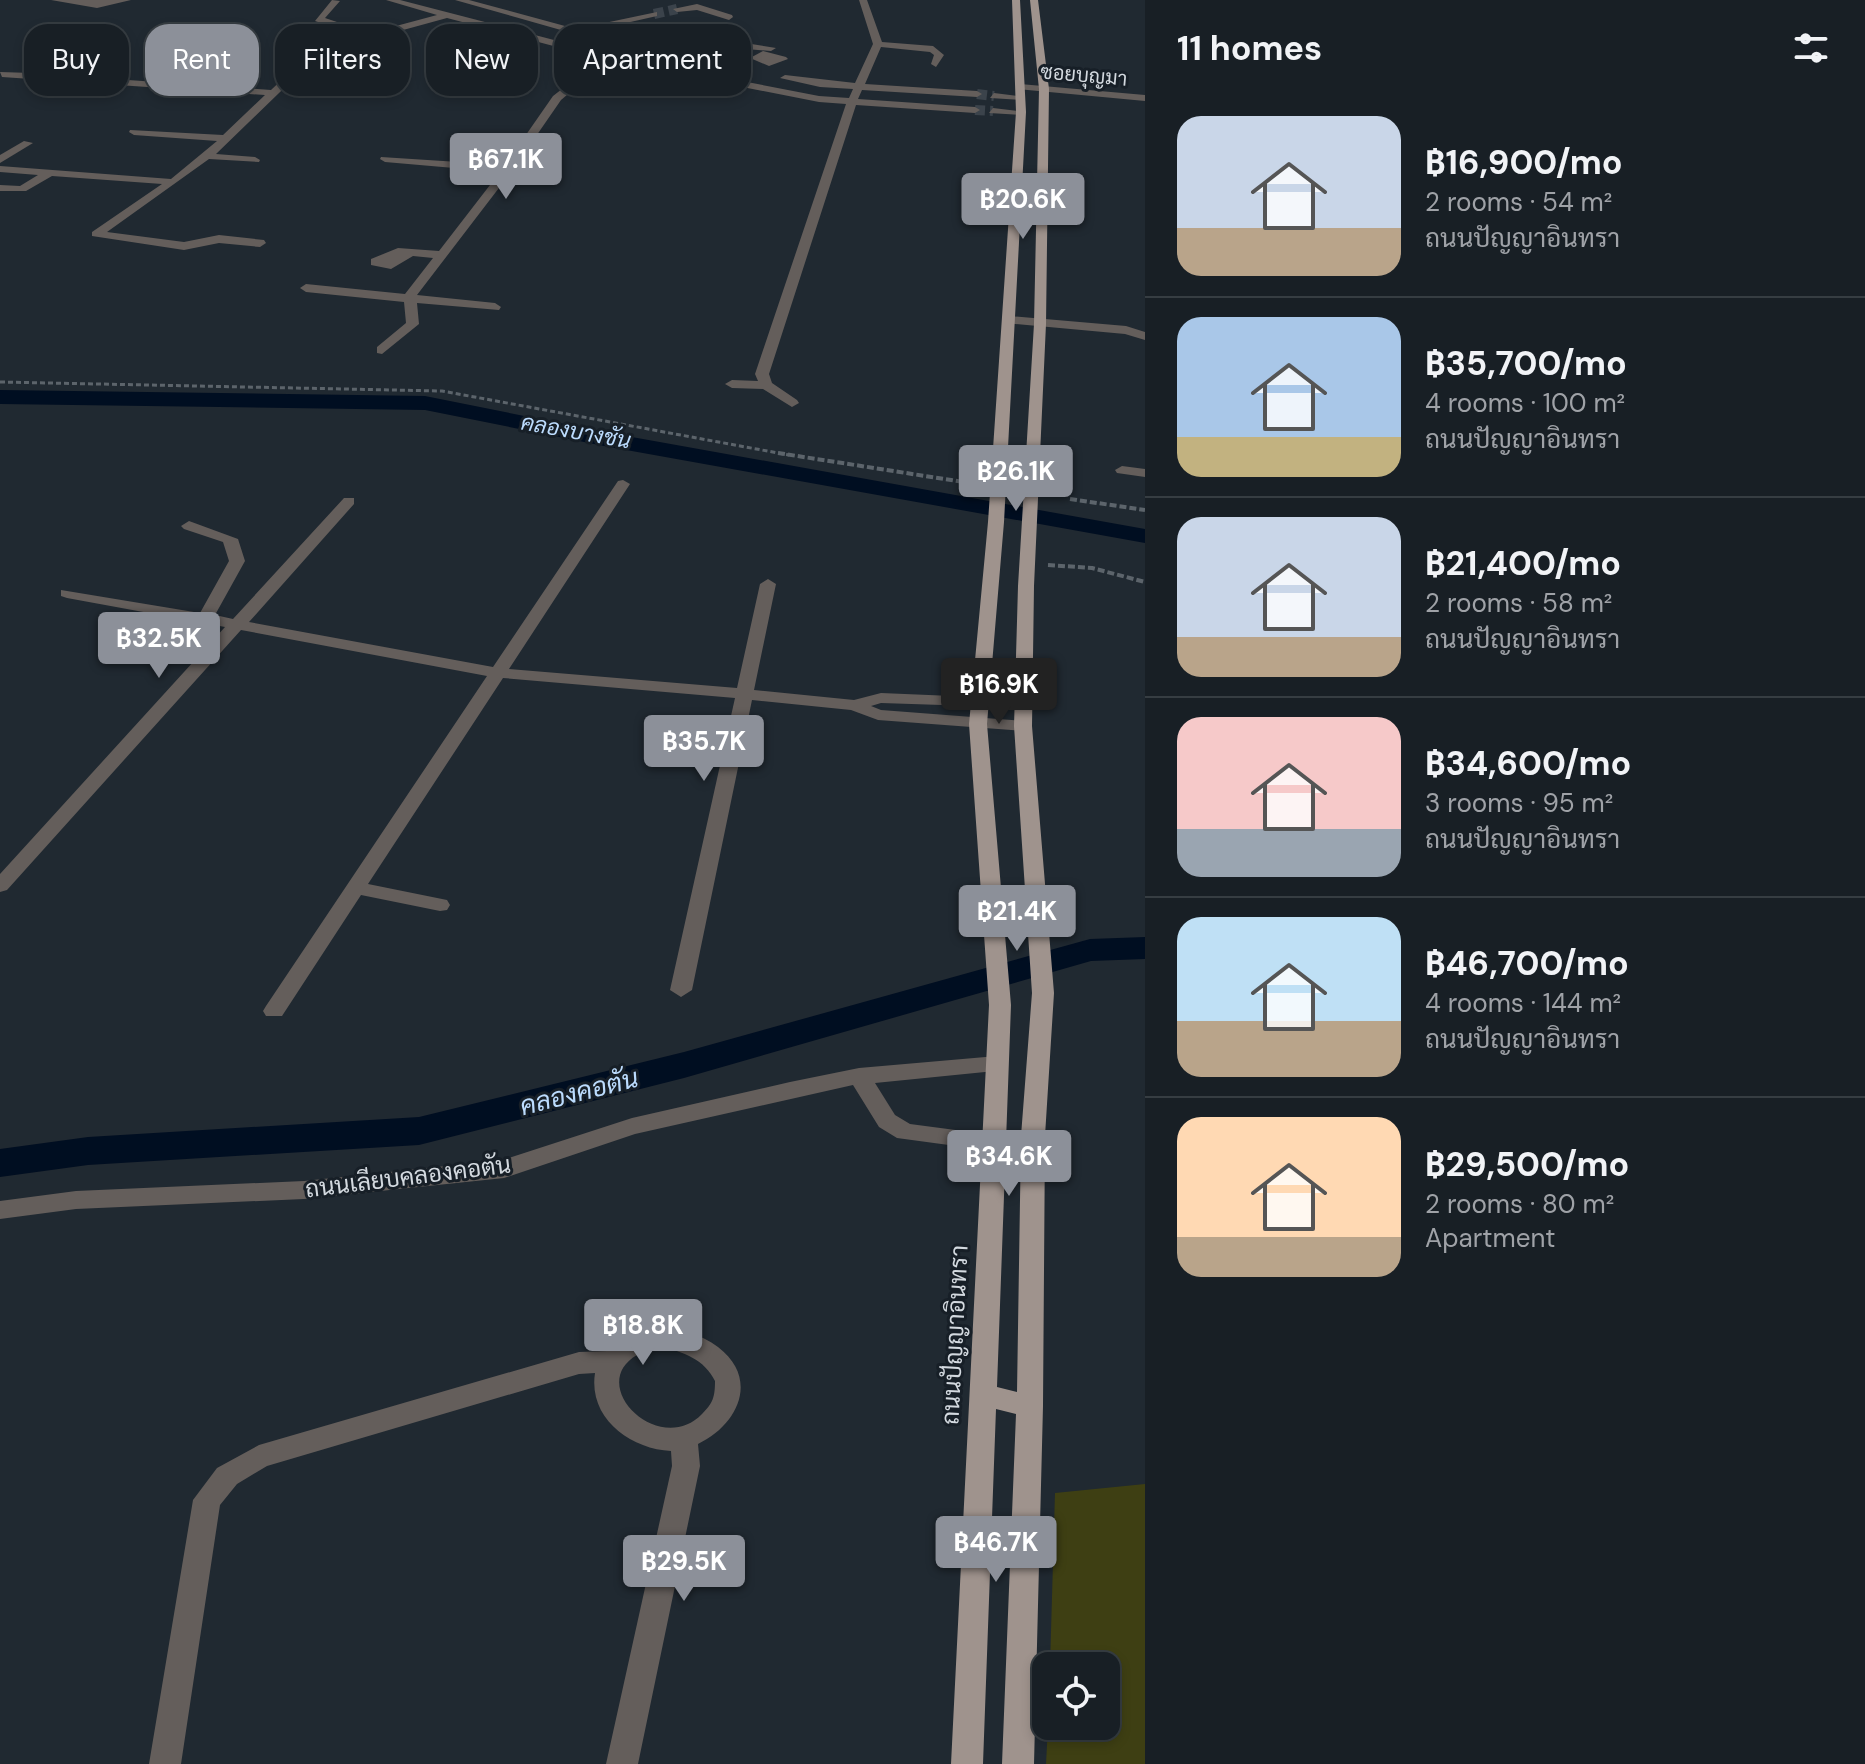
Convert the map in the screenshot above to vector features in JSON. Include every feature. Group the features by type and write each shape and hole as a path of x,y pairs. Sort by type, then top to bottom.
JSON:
{"main road":[{"name":"ถนนปัญญาอินทรา","path":"967,1764 1000,1005 978,724 999,479 1021,112 1016,0"},
{"path":"1018,1764 1030,1406 1033,1136 1043,993 1023,726 1027,558 1039,328 1044,89 1034,0"},
{"path":"982,1395 1030,1406"}],"street":[{"path":"55,0 97,5 127,0"},
{"path":"390,0 554,43"},
{"path":"459,0 554,25"},
{"path":"480,6 504,0"},
{"path":"766,385 762,374 852,102 878,44 863,0"},
{"path":"333,24 318,19 330,11 336,1"},
{"path":"677,9 697,7 729,17"},
{"path":"608,24 654,14"},
{"path":"410,25 448,15"},
{"path":"878,44 933,49 939,55 936,64"},
{"path":"751,68 763,62 755,58 786,46"},
{"path":"751,47 772,52"},
{"path":"759,73 820,84 977,94"},
{"path":"2,74 24,76"},
{"path":"130,83 272,93"},
{"path":"751,84 852,102 975,110"},
{"name":"ซอยบุญมา","path":"994,96 1044,89 1145,98"},
{"path":"260,243 219,239 184,246 96,234 207,156 275,90"},
{"path":"382,350 413,324 410,296 562,96"},
{"path":"993,111 1021,112"},
{"path":"134,132 224,138"},
{"path":"0,160 28,143"},
{"path":"207,156 255,160"},
{"path":"385,159 508,169"},
{"path":"0,169 173,182"},
{"path":"0,188 22,189 51,172"},
{"path":"409,253 443,255"},
{"path":"306,288 410,296 495,307"},
{"path":"1008,325 1121,339 1142,336"},
{"path":"732,384 766,385 792,403"},
{"path":"1122,470 1145,473"},
{"path":"274,1011 623,484"},
{"path":"0,886 349,501"},
{"path":"189,526 230,539 237,561 205,619"},
{"path":"681,990 768,584"},
{"path":"67,593 500,673 854,705 878,715 1023,726"},
{"path":"854,705 881,698 1025,704"},
{"path":"357,888 440,905"},
{"name":"ถนนเลียบคลองคอตัน","path":"0,1210 76,1200 304,1190 504,1169 632,1126 859,1076 997,1064"},
{"path":"859,1076 893,1127 905,1132 993,1142"},
{"path":"660,1336 698,1344 713,1355 724,1370 728,1386 726,1403 717,1418 703,1430 684,1437 663,1439 643,1435 625,1425 612,1411 605,1395 605,1378 612,1362 624,1349 641,1340 660,1336"},
{"path":"165,1764 207,1500 227,1476 274,1452 579,1363 612,1362"},
{"path":"622,1764 686,1466 684,1437"}],"path":[{"path":"0,382 442,391 804,458 970,483"},
{"path":"1070,499 1145,510"},
{"path":"1027,558 1092,568 1145,582"}],"shaded area":[{"path":"1145,1484 1145,1764 1046,1764 1047,1740 1120,1740 1120,1652 1050,1652 1055,1493"}],"waterway":[{"name":"คลองบางชัน","path":"0,397 425,403 604,439 1145,536"},
{"name":"คลองคอตัน","path":"0,1163 88,1151 419,1131 684,1065 1090,950 1145,948"}],"tunnel":[{"path":"654,14 677,9"},
{"path":"977,94 994,96"},
{"path":"975,110 993,111"}]}
